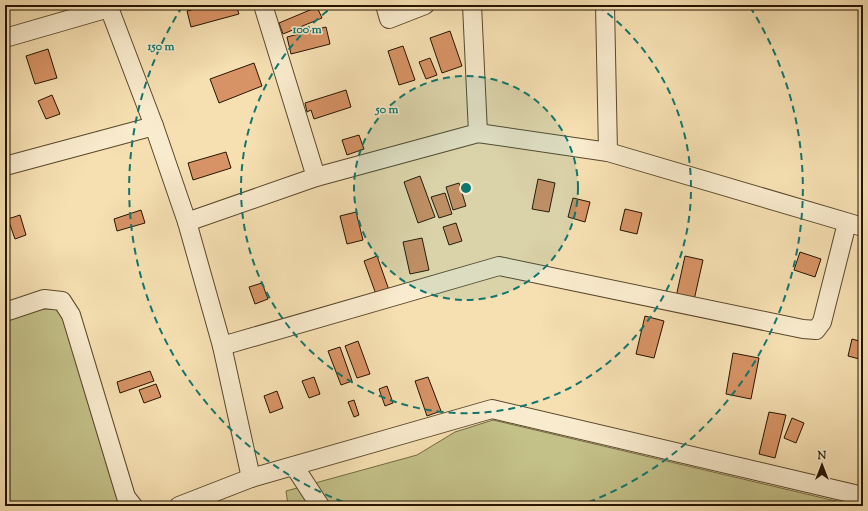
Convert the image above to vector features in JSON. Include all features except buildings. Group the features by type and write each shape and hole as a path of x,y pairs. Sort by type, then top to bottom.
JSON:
{"street":[{"path":"263,5 316,177"},
{"path":"385,5 389,19 425,5"},
{"path":"472,5 478,133"},
{"path":"605,5 608,152"},
{"path":"5,38 109,7 154,126 187,222 222,346 251,478"},
{"path":"5,166 154,126"},
{"path":"187,222 316,177 478,133 608,152 855,225 822,322 816,330 803,329 499,266 222,346"},
{"path":"5,312 44,299 62,301 71,315 126,497 134,506"},
{"path":"179,506 251,478 492,409 863,496"},
{"path":"294,466 320,506"}],"shaded area":[{"path":"39,309 55,309 67,318 126,506 5,506 5,322"},
{"path":"493,420 857,506 286,506 288,505 286,491 417,455 455,432"}]}
